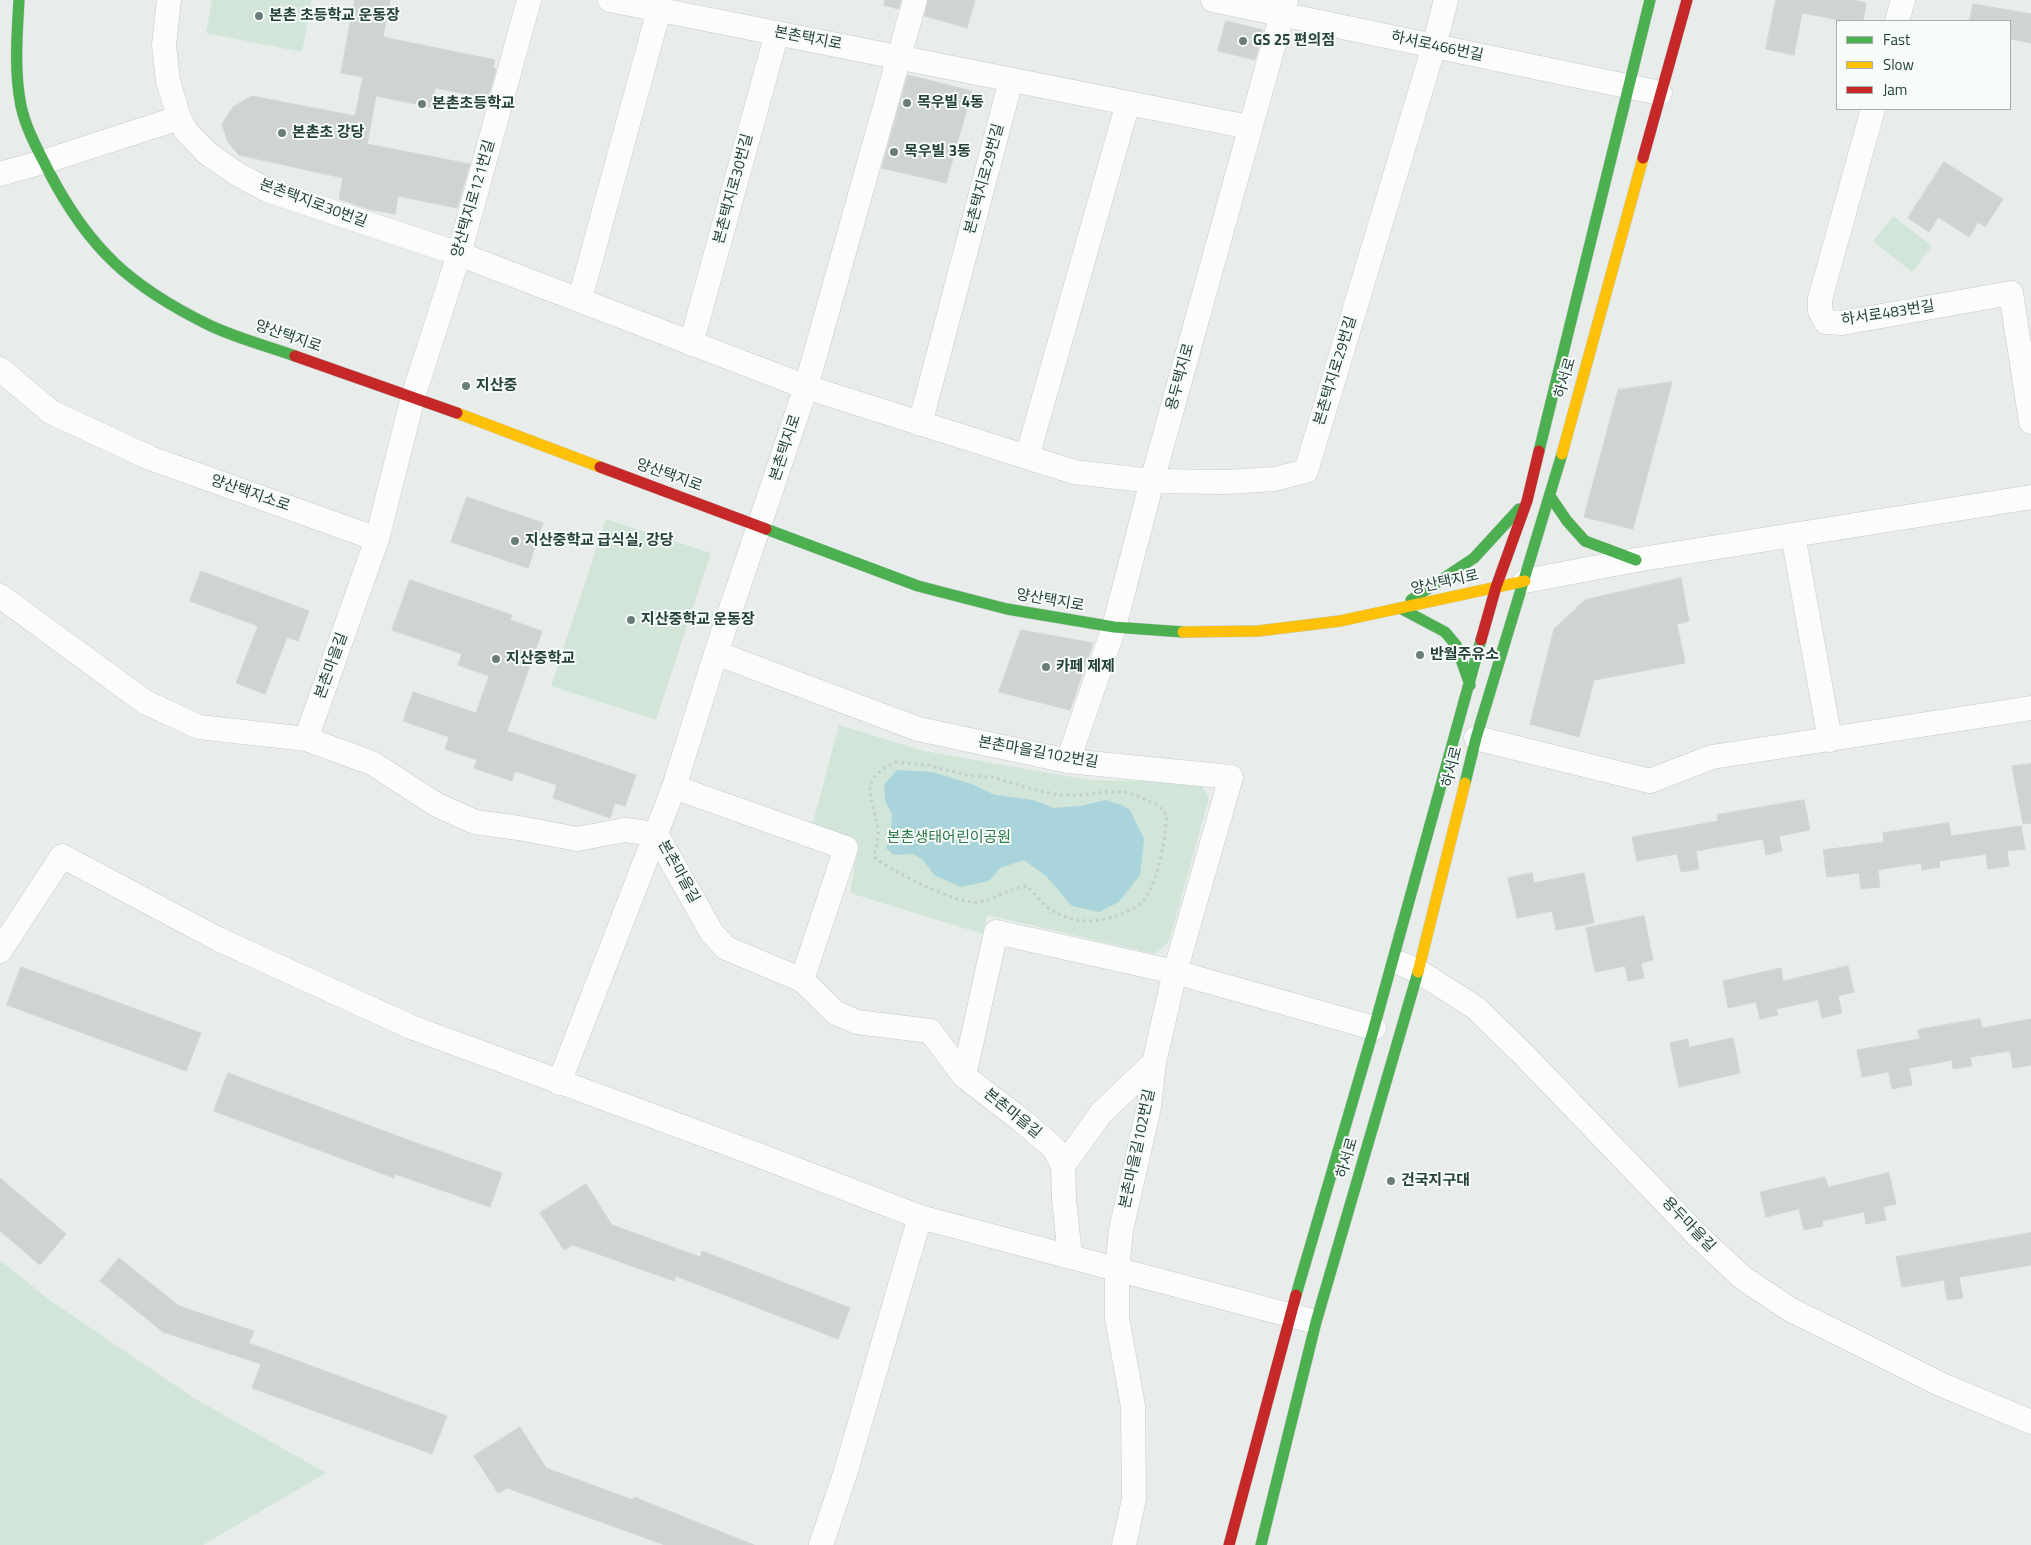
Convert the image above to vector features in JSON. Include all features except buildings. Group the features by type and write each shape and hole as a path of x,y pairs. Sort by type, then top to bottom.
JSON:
{"main road":[{"name":"양산택지로","path":"19,0 16,55 20,96 31,137 66,204 93,241 124,273 158,297 211,326 413,397 918,586 1007,609 1114,627 1171,632 1258,630 1340,621 1525,581"},
{"name":"하서로","path":"1229,1545 1290,1315 1393,961 1496,587 1527,501 1627,86 1650,0"},
{"name":"하서로","path":"1261,1545 1316,1322 1418,971 1476,738 1550,496 1686,0"},
{"path":"1550,496 1567,521 1585,541 1636,560"},
{"path":"1470,685 1456,645 1445,632 1400,608 1474,558 1527,501"}],"street":[{"name":"본촌택지로30번길","path":"169,0 164,46 168,81 179,118 186,131 207,153 237,174 267,190 459,254 806,387"},
{"name":"양산택지로121번길","path":"413,397 459,254 529,0"},
{"path":"580,299 659,10 610,0"},
{"name":"본촌택지로","path":"559,1083 674,787 716,653 806,387 914,0"},
{"name":"하서로466번길","path":"1213,0 1284,7 1434,46 1660,93"},
{"name":"본촌택지로29번길","path":"806,387 1074,472 1152,481 1226,482 1275,479 1306,471 1434,46 1446,0"},
{"path":"1897,20 1903,0"},
{"name":"용두택지로","path":"1068,761 1114,627 1152,481 1284,7"},
{"name":"본촌택지로","path":"659,10 1128,103"},
{"name":"본촌택지로30번길","path":"692,344 777,33"},
{"name":"본촌택지로29번길","path":"920,424 1011,80"},
{"path":"1027,458 1128,103 1250,127"},
{"name":"하서로483번길","path":"1873,110 1820,299 1820,311 1826,322 1842,323 2011,292 2031,422"},
{"path":"0,174 179,118"},
{"name":"양산택지소로","path":"0,369 51,412 150,458 378,539"},
{"path":"378,539 413,397"},
{"path":"1525,581 1636,560 2031,497"},
{"path":"1793,535 1830,740"},
{"name":"본촌마을길","path":"378,539 306,739 372,763 437,805 474,822 577,839 625,830 656,834 712,934 726,948 802,980 836,1013 857,1022 930,1031 964,1076 1054,1148 1064,1166"},
{"path":"0,596 145,702 199,727 306,739"},
{"name":"본촌마을길102번길","path":"716,653 918,729 1068,761 1231,776 1175,972 1154,1063 1149,1107 1121,1230 1117,1269"},
{"path":"1476,738 1650,781 1712,757 2031,708"},
{"path":"674,787 846,848 802,980"},
{"path":"0,951 62,856 218,939 411,1028 559,1083 745,1150 920,1217 1316,1322"},
{"path":"964,1076 996,932 1175,972 1374,1028"},
{"name":"용두마을길","path":"1393,961 1418,971 1476,1008 1525,1056 1705,1243 1743,1278 1792,1310 1940,1384 2031,1422"},
{"path":"1070,1256 1064,1198 1064,1166 1102,1112 1154,1063"},
{"path":"821,1545 845,1474 920,1217"},
{"path":"1117,1269 1118,1318 1133,1406 1134,1500 1124,1545"}],"path":[{"path":"896,762 928,764 970,776 992,777 1039,791 1060,795 1128,792 1158,805 1167,816 1165,833 1158,869 1146,899 1128,911 1106,920 1093,922 1068,917 1048,908 1027,886 1015,887 978,902 965,901 936,891 882,863 874,857 879,831 870,799 872,782 879,770 896,762"}],"green space":[{"name":"본촌 초등학교 운동장","path":"212,0 312,0 302,52 206,33"},
{"path":"1893,216 1932,246 1912,272 1873,241"},
{"name":"지산중학교 운동장","path":"606,519 711,553 656,720 551,686"},
{"name":"본촌생태어린이공원","path":"839,725 924,751 1089,780 1200,782 1209,798 1169,942 1155,954 987,915 983,934 850,893 858,846 812,826"},
{"path":"0,1260 51,1301 194,1398 326,1473 203,1545 0,1545"}],"water":[{"path":"897,770 932,772 972,784 995,795 1033,800 1054,808 1080,806 1105,800 1122,805 1130,810 1144,839 1140,875 1119,902 1099,912 1072,906 1046,876 1024,860 1000,868 989,881 961,887 934,875 923,860 913,854 894,855 886,848 891,831 892,814 885,800 884,785"}],"traffic: fast":[{"path":"19,0 17,66 23,115 49,172 80,223 115,263 135,280 181,311 219,330 295,356"},
{"path":"1539,451 1650,0"},
{"path":"1465,783 1476,738 1562,454"},
{"path":"1550,496 1567,521 1585,541 1636,560"},
{"path":"1411,600 1474,558 1519,509"},
{"path":"766,529 918,586 1007,609 1114,627 1183,632"},
{"path":"1400,608 1445,632 1456,645 1470,685"},
{"path":"1296,1295 1374,1028 1481,640"},
{"path":"1261,1545 1316,1322 1418,972"}],"traffic: slow":[{"path":"1562,454 1643,158"},
{"path":"457,413 600,467"},
{"path":"1183,632 1258,631 1340,621 1525,581"},
{"path":"1418,972 1465,783"}],"traffic: jam":[{"path":"1643,158 1687,0"},
{"path":"295,356 457,413"},
{"path":"1481,640 1496,587 1527,501 1539,451"},
{"path":"600,467 766,529"},
{"path":"1229,1545 1296,1295"}],"place":[{"name":"본촌 초등학교 운동장","path":"259,16"},
{"name":"GS 25 편의점","path":"1243,41"},
{"name":"목우빌 4동","path":"907,103"},
{"name":"본촌초등학교","path":"422,104"},
{"name":"본촌초 강당","path":"282,133"},
{"name":"목우빌 3동","path":"894,152"},
{"name":"지산중","path":"466,386"},
{"name":"지산중학교 급식실, 강당","path":"515,541"},
{"name":"지산중학교 운동장","path":"631,620"},
{"name":"반월주유소","path":"1420,655"},
{"name":"지산중학교","path":"496,659"},
{"name":"카페 제제","path":"1046,667"},
{"name":"건국지구대","path":"1391,1181"}]}
